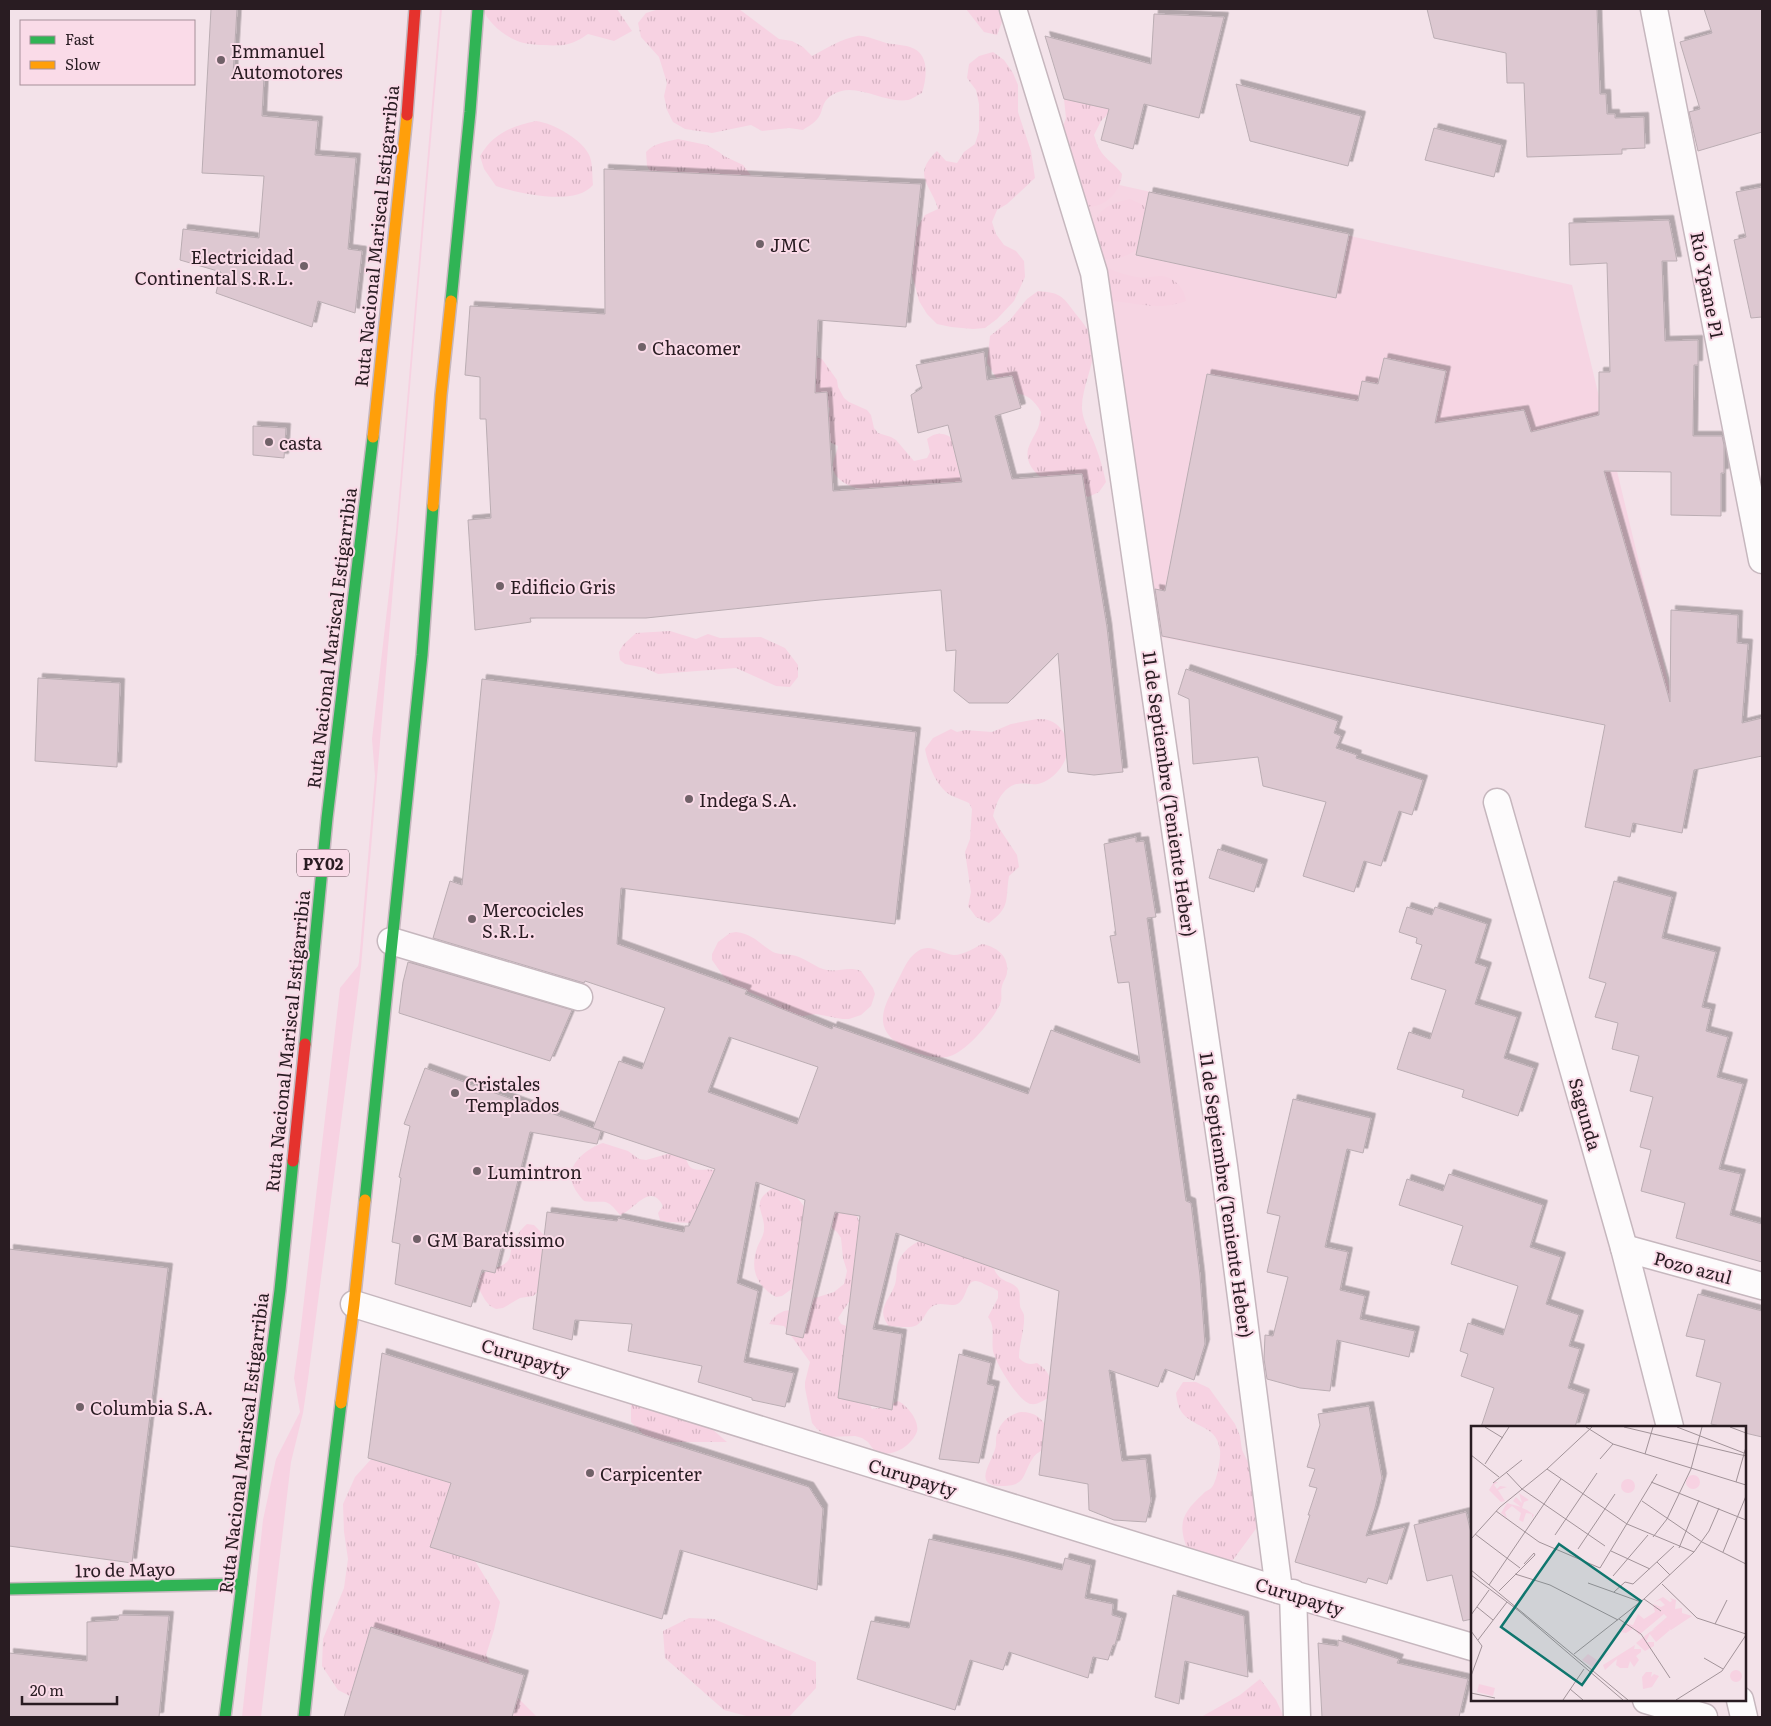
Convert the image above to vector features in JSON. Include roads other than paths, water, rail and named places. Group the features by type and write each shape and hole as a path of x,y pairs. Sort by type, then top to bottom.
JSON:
{"main road":[{"name":"Ruta Nacional Mariscal Estigarribia","path":"225,1717 280,1290 327,818 381,368 409,100 415,9"},
{"path":"304,1717 318,1588 354,1304 391,940 410,776 422,654 441,395 470,112 478,9"},
{"name":"1ro de Mayo","path":"9,1589 242,1584"}],"street":[{"name":"11 de Septiembre (Teniente Heber)","path":"1013,9 1094,273 1286,1592 1297,1717"},
{"name":"Río Ypane P1","path":"1654,9 1762,560"},
{"name":"Sagunda","path":"1497,802 1624,1248 1670,1426"},
{"path":"391,940 579,997"},
{"name":"Pozo azul","path":"1624,1248 1762,1286"},
{"name":"Curupayty","path":"354,1304 1471,1648"},
{"path":"1649,1701 1704,1717"},
{"path":"1740,1701 1744,1717"}],"place":[{"name":"Emmanuel Automotores","path":"221,60"},
{"name":"JMC","path":"760,244"},
{"name":"Electricidad Continental S.R.L.","path":"304,266"},
{"name":"Chacomer","path":"642,347"},
{"name":"casta","path":"269,442"},
{"name":"Edificio Gris","path":"500,586"},
{"name":"Indega S.A.","path":"689,799"},
{"name":"Mercocicles S.R.L.","path":"472,919"},
{"name":"Cristales Templados","path":"455,1093"},
{"name":"Lumintron","path":"477,1171"},
{"name":"GM Baratissimo","path":"417,1239"},
{"name":"Columbia S.A.","path":"80,1407"},
{"name":"Carpicenter","path":"590,1473"}]}
